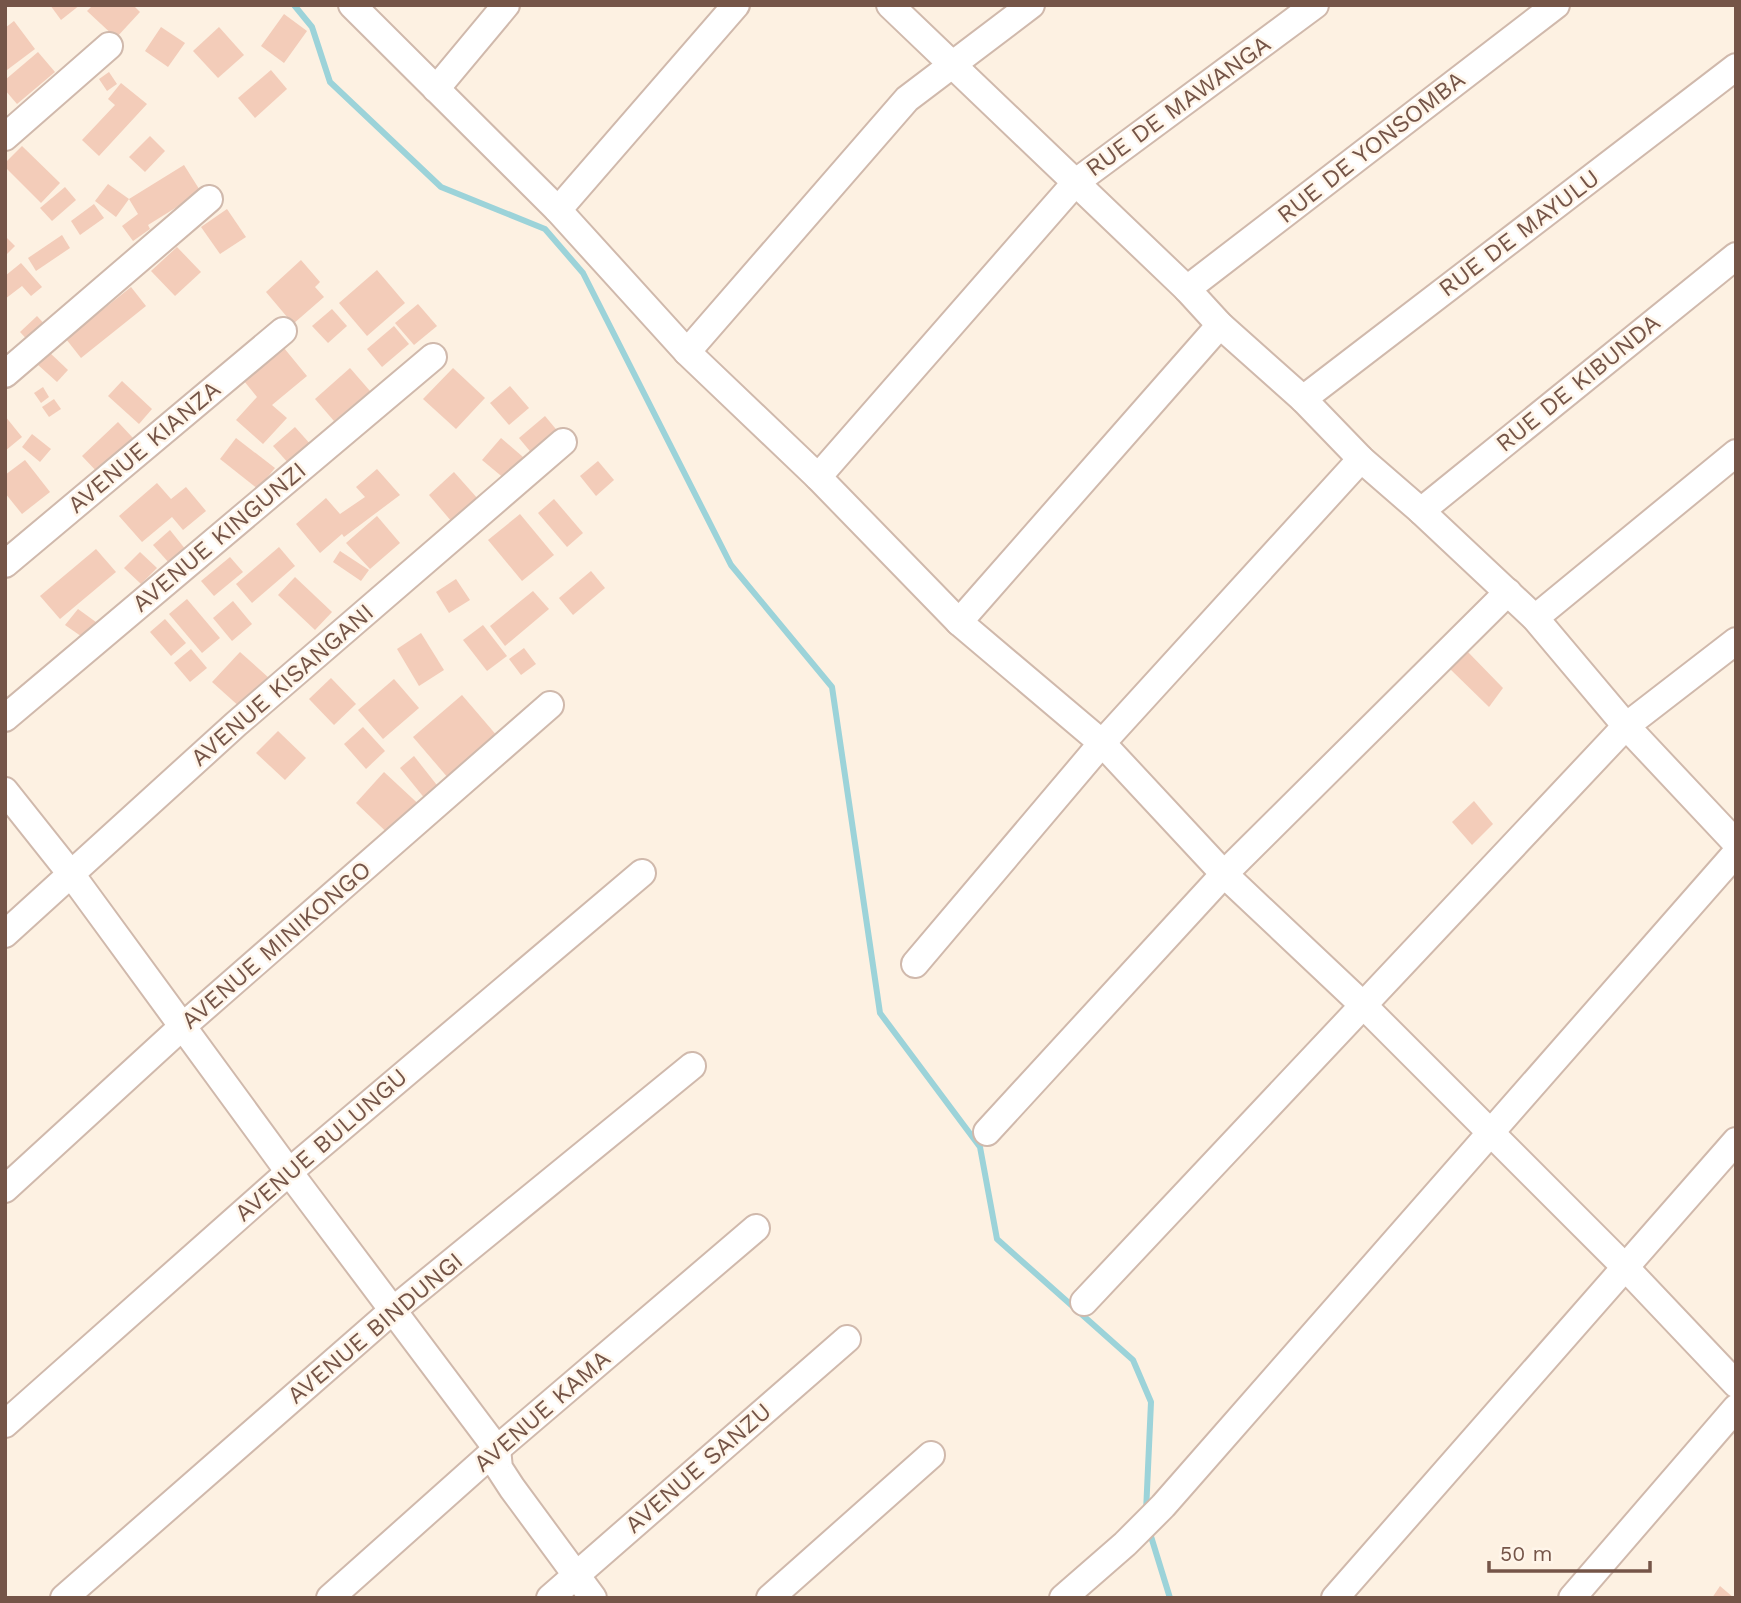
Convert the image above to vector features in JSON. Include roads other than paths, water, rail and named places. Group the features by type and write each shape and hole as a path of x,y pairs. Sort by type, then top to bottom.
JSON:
{"street":[{"path":"352,5 558,211 687,352 818,477 959,622 1102,743 1224,874 1364,1006 1624,1266 1736,1384"},
{"path":"436,89 506,5"},
{"path":"558,211 736,5"},
{"path":"890,5 1187,289 1220,325 1303,399 1361,459 1535,618 1626,726 1736,843"},
{"path":"687,352 907,99 1031,5"},
{"name":"RUE DE MAWANGA","path":"818,477 1076,182 1315,5"},
{"name":"RUE DE YONSOMBA","path":"1187,289 1556,5"},
{"path":"5,136 109,46"},
{"name":"RUE DE MAYULU","path":"1303,399 1736,67"},
{"path":"5,374 209,199"},
{"name":"RUE DE KIBUNDA","path":"1421,511 1736,256"},
{"path":"959,622 1220,325"},
{"name":"AVENUE KIANZA","path":"5,564 283,331"},
{"name":"AVENUE KINGUNZI","path":"5,718 433,357"},
{"name":"AVENUE KISANGANI","path":"5,934 247,715 564,442"},
{"path":"1535,618 1736,453"},
{"path":"915,964 1102,743 1361,459"},
{"path":"987,1132 1224,874 1508,592"},
{"path":"1084,1302 1626,726 1736,641"},
{"name":"AVENUE MINIKONGO","path":"5,1188 183,1026 550,705"},
{"path":"5,791 71,874 392,1311 497,1448 499,1468 593,1598"},
{"path":"1063,1598 1125,1544 1163,1506 1736,853"},
{"name":"AVENUE BULUNGU","path":"5,1424 289,1172 642,873"},
{"name":"AVENUE BINDUNGI","path":"64,1598 392,1311 692,1066"},
{"path":"1335,1598 1736,1141"},
{"name":"AVENUE KAMA","path":"330,1598 497,1448 757,1228"},
{"name":"AVENUE SANZU","path":"550,1598 847,1339"},
{"path":"1572,1598 1736,1408"},
{"path":"770,1598 931,1455"}],"waterway":[{"path":"294,5 312,27 330,82 441,187 545,229 583,273 731,565 832,687 880,1013 980,1147 997,1239 1133,1360 1151,1402 1146,1512"},
{"path":"1149,1530 1170,1598"}]}
